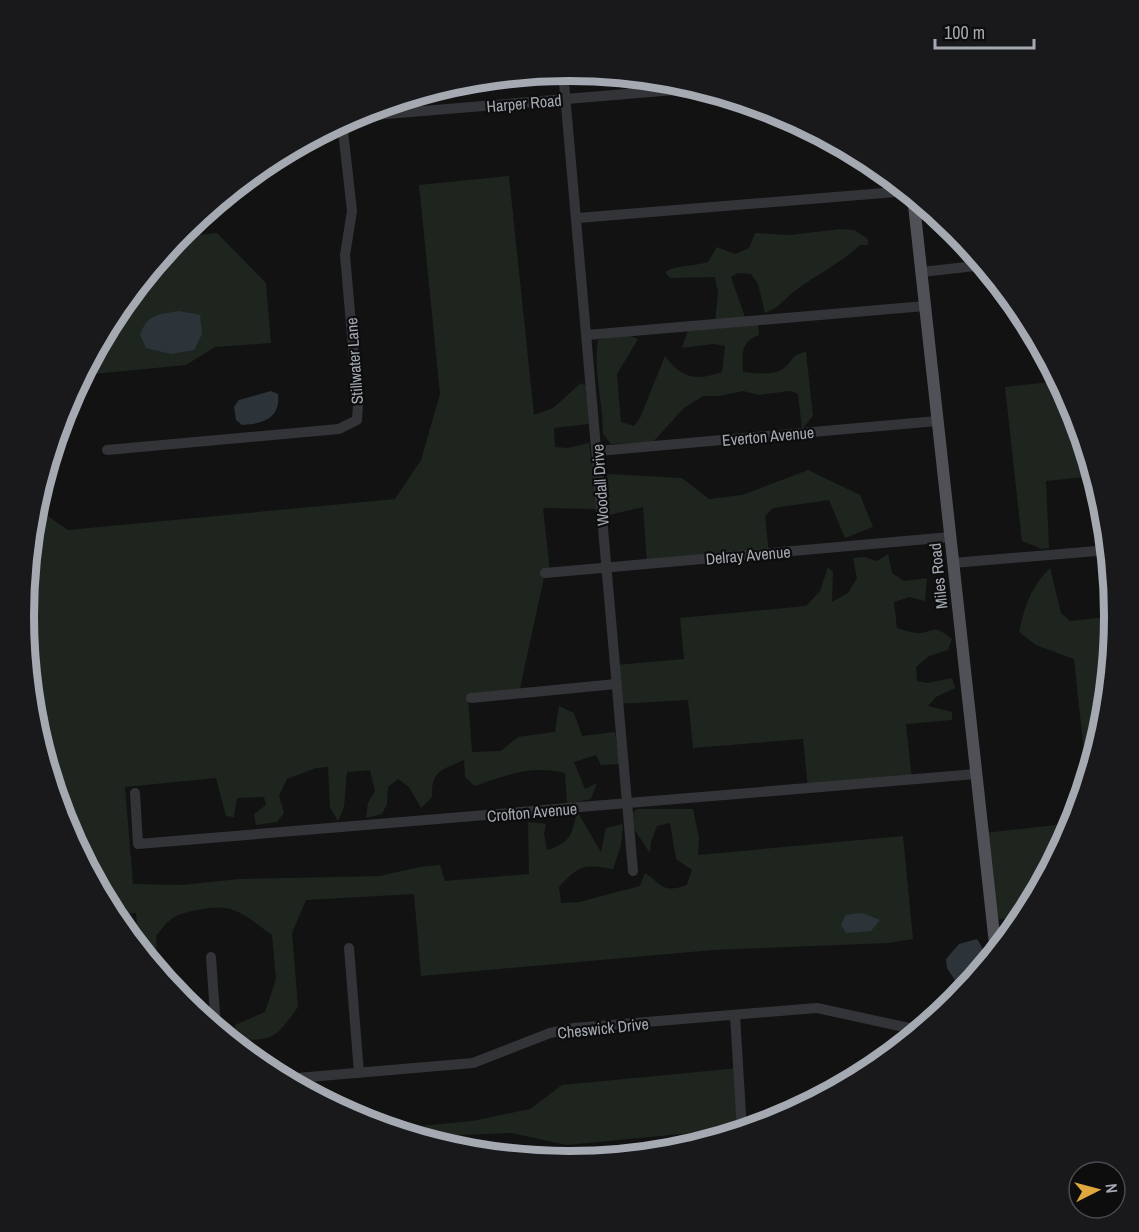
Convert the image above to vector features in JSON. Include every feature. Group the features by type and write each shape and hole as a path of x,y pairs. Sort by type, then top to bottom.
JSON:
{"main road":[{"name":"Miles Road","path":"914,208 995,941"}],"street":[{"name":"Woodall Drive","path":"564,81 578,218 633,871"},
{"name":"Harper Road","path":"385,114 670,90"},
{"name":"Stillwater Lane","path":"107,450 339,429 357,420 358,405 345,255 352,211 343,132"},
{"path":"578,218 896,193"},
{"path":"922,272 975,267"},
{"path":"587,334 926,306"},
{"name":"Everton Avenue","path":"598,451 937,421"},
{"name":"Delray Avenue","path":"545,573 950,537"},
{"path":"953,563 1100,551"},
{"path":"471,698 616,684"},
{"name":"Crofton Avenue","path":"135,793 138,844 976,774"},
{"path":"349,948 359,1073"},
{"path":"211,957 215,1016"},
{"name":"Cheswick Drive","path":"300,1078 473,1063 550,1034 574,1028 817,1008 910,1028"},
{"path":"735,1015 742,1123"}],"shaded area":[{"path":"509,176 534,415 553,408 581,383 586,386 589,424 554,428 555,447 567,448 589,443 598,509 543,508 550,572 545,573 519,693 468,698 472,752 501,751 518,737 555,732 559,706 574,713 582,736 615,732 620,764 601,765 596,755 574,762 585,789 597,783 591,799 567,804 565,773 530,771 475,786 465,777 464,760 439,772 433,781 432,797 421,808 409,787 398,779 388,787 387,804 382,814 366,818 368,803 375,791 370,770 347,772 344,807 338,821 330,808 328,767 316,768 287,779 279,796 284,813 277,822 256,825 254,814 266,805 264,797 237,798 234,817 226,816 216,778 125,787 133,884 182,885 239,879 380,876 419,867 440,865 445,881 529,874 528,822 546,824 544,834 547,850 566,841 574,826 577,811 601,852 606,828 623,824 621,846 613,869 588,867 577,870 559,887 561,903 579,902 640,886 645,873 667,888 687,885 692,870 676,859 670,823 657,826 650,853 634,829 633,813 637,809 693,809 699,838 698,855 903,836 913,939 888,943 713,950 421,976 414,894 306,900 292,933 298,1007 279,1031 273,1035 267,1038 243,1039 236,1033 235,1025 265,1012 276,979 272,935 245,916 229,909 197,910 173,918 156,936 157,957 138,931 136,913 126,914 106,884 75,821 63,788 45,720 39,686 34,616 39,546 45,514 68,530 395,499 421,460 440,394 419,185"},
{"path":"841,229 854,230 868,239 868,245 860,245 765,313 758,284 751,274 738,273 731,277 745,317 715,322 718,292 715,277 670,278 665,272 708,262 717,247 735,254 749,248 755,233 790,235"},
{"path":"217,233 266,283 271,343 215,347 186,365 93,374 106,348 145,290 194,235"},
{"path":"179,311 200,315 202,334 194,350 171,354 146,348 140,335 150,319"},
{"path":"758,324 759,335 749,341 744,349 743,372 773,373 783,369 795,357 806,352 813,416 802,429 798,394 790,391 759,395 743,391 719,396 703,396 684,408 653,442 611,444 603,434 597,375 598,340 626,334 638,339 617,374 621,422 634,426 640,418 665,356 677,369 690,376 705,377 722,372 725,346 713,344 682,348 688,331"},
{"path":"1050,382 1064,411 1086,477 1046,481 1049,548 1042,549 1022,541 1005,387"},
{"path":"271,391 278,394 278,402 277,409 269,418 257,423 242,425 236,420 234,407 239,400"},
{"path":"808,470 860,495 873,527 845,538 829,500 773,508 765,516 769,553 647,563 643,507 609,515 607,474 682,478 709,499 742,495"},
{"path":"888,554 892,573 904,581 927,578 925,601 909,597 894,602 897,628 916,633 936,629 952,639 948,650 929,656 916,667 917,681 928,683 952,678 955,688 936,697 928,706 952,712 952,720 906,724 912,780 808,788 803,739 693,748 688,700 618,704 615,665 684,659 680,618 806,606 820,591 828,567 833,572 832,602 848,593 857,578 853,558 864,557 877,561"},
{"path":"1050,568 1061,613 1070,621 1104,617 1100,686 1085,759 1074,659 1036,645 1019,632 1029,598"},
{"path":"1062,824 1033,884 1010,918 992,920 984,833"},
{"path":"862,913 880,920 871,931 846,933 841,925 846,915"},
{"path":"977,939 984,955 957,984 947,968 946,959 959,944"},
{"path":"739,1068 742,1123 716,1131 567,1145 511,1133 461,1135 457,1139 411,1127 472,1121 530,1109 562,1085"}]}
